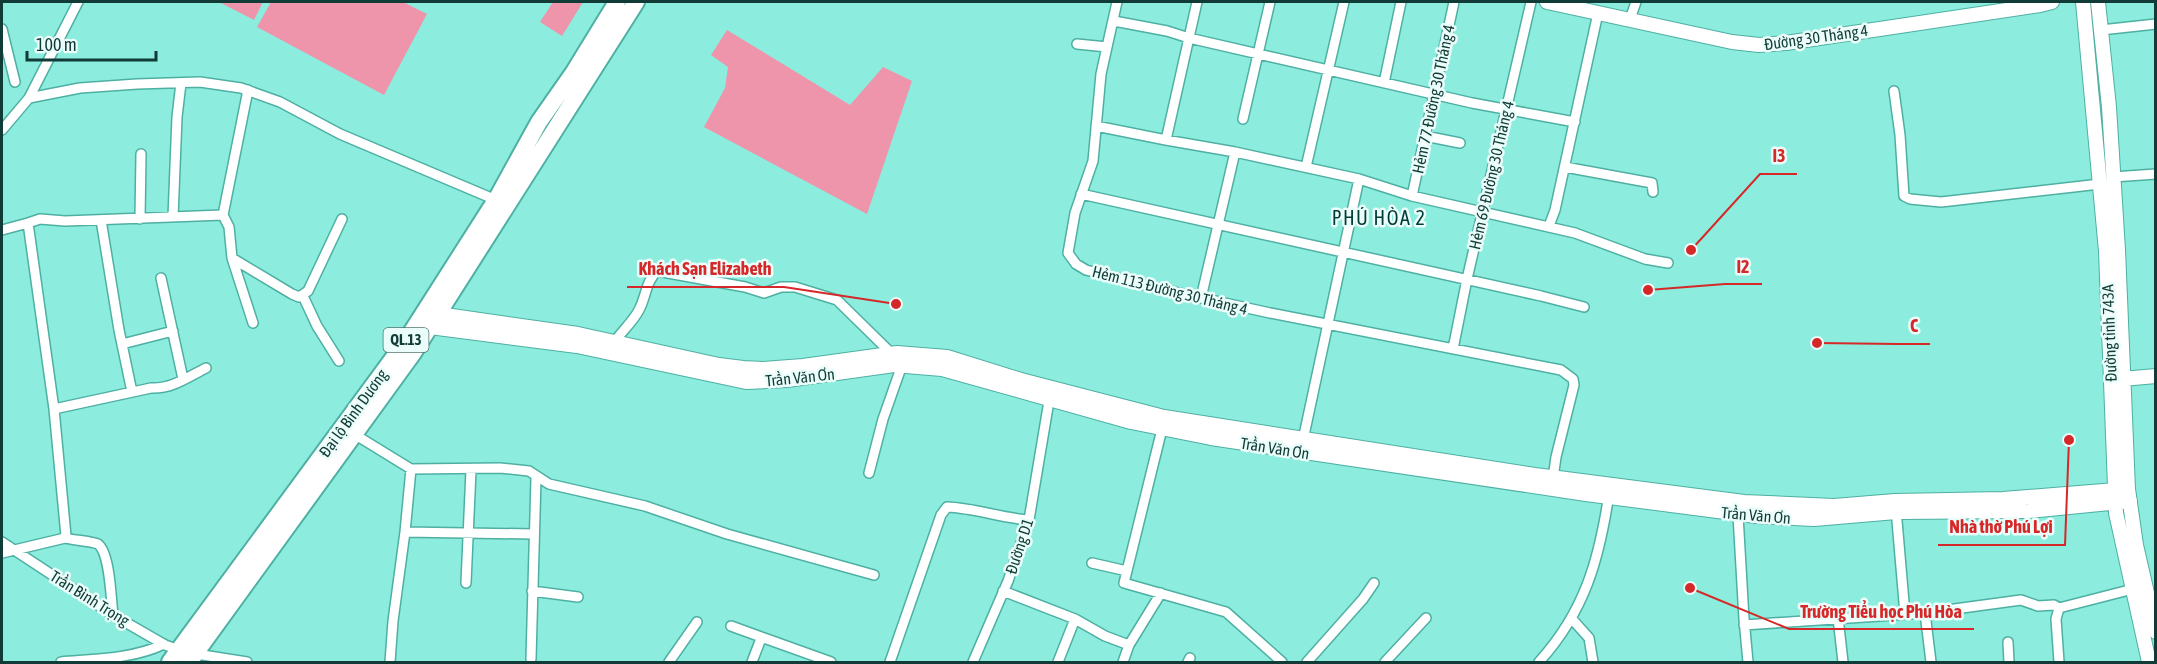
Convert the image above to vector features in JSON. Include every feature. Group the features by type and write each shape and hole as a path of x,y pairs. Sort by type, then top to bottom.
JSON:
{"highway":[{"name":"Đại lộ Bình Dương","path":"180,655 406,341 496,200 539,122 574,72 617,2"},
{"name":"Đại lộ Bình Dương","path":"180,655 354,434 434,321 636,2"}],"street":[{"path":"2,130 29,98 78,2"},
{"name":"Hẻm 113 Đường 30 Tháng 4","path":"1117,2 1101,74 1093,161 1081,194 1068,253 1076,264 1086,270 1201,298 1561,370 1573,379 1553,478"},
{"path":"1166,140 1197,2"},
{"path":"1243,119 1270,2"},
{"path":"1306,167 1344,2"},
{"path":"1384,83 1401,2"},
{"name":"Hẻm 77 Đường 30 Tháng 4","path":"1412,196 1454,2"},
{"name":"Hẻm 69 Đường 30 Tháng 4","path":"1453,349 1531,2"},
{"name":"Đường 30 Tháng 4","path":"1547,2 1732,42 1759,45 1786,43 2043,3"},
{"path":"1630,20 1636,2"},
{"name":"Đường tỉnh 743A","path":"2083,2 2117,379 2122,546 2149,663"},
{"name":"Đường tỉnh 743A","path":"2098,2 2118,250 2117,379"},
{"path":"1549,226 1565,167 1598,13"},
{"path":"1114,21 1167,31 1434,94 1575,122"},
{"path":"2101,30 2156,24"},
{"path":"2,29 4,47 15,82"},
{"path":"1077,44 1107,48"},
{"path":"29,98 80,88 200,82 248,90 280,102 340,134 496,200"},
{"path":"173,217 177,117 182,83"},
{"path":"248,90 223,215 229,227 232,258 253,323"},
{"path":"1894,91 1900,135 1904,196 1910,199 1941,202 2100,184"},
{"path":"1096,126 1235,152 1359,179 1412,196 1549,226 1585,236 1645,259 1668,263"},
{"path":"1425,136 1460,143"},
{"path":"1201,298 1235,152"},
{"path":"140,219 141,154"},
{"path":"1565,167 1652,183 1653,192"},
{"path":"2113,177 2156,174"},
{"path":"1303,440 1359,179"},
{"path":"1081,194 1584,307"},
{"path":"2,230 40,219 101,220 223,215"},
{"path":"232,258 292,294 303,296 308,291 342,219"},
{"path":"101,220 132,392"},
{"path":"28,223 54,409 65,538"},
{"path":"612,347 639,309 651,276 657,271 745,287 764,293 782,287 795,287 837,300 891,353"},
{"path":"161,278 183,379"},
{"path":"303,296 316,326 339,361"},
{"name":"Trần Văn Ơn","path":"434,321 532,339 612,347 719,365 763,369 802,366 891,353 947,357 1131,422 1162,429 1350,460 1610,491 1788,505 1834,506 1895,506 2003,499 2122,496"},
{"path":"122,344 173,331"},
{"name":"Trần Văn Ơn","path":"612,347 713,376 746,382 780,381 902,365 951,371 1164,417 1553,478 1738,515 1814,519 1895,506"},
{"path":"869,473 883,419 902,365"},
{"path":"54,409 151,388 163,388 174,385 206,368"},
{"path":"2117,379 2156,376"},
{"name":"Đường D1","path":"973,663 1004,591 1029,520 1050,394"},
{"path":"1162,429 1124,583 1226,612 1282,663"},
{"path":"354,434 411,470 517,469 529,471 549,484 645,506 727,534 874,575"},
{"path":"390,663 411,470"},
{"path":"466,583 471,470"},
{"path":"531,659 536,477"},
{"path":"1539,663 1564,633 1585,594 1604,531 1610,491"},
{"name":"Đường tỉnh 743A","path":"2122,496 2156,632"},
{"path":"1895,506 1905,614"},
{"path":"890,663 941,514 946,507 966,507 1007,519 1029,520"},
{"path":"1738,515 1748,663"},
{"path":"405,532 534,534"},
{"path":"2,553 65,538 97,544 103,550 107,561 113,615"},
{"name":"Trần Bình Trọng","path":"2,543 113,615 180,655"},
{"path":"1092,562 1127,571"},
{"path":"1307,663 1363,599 1374,583"},
{"path":"1744,625 1925,613 2021,600 2038,606 2054,605 2059,608 2133,589"},
{"path":"532,591 578,597"},
{"path":"1004,591 1075,619 1105,636 1129,645"},
{"path":"1123,663 1129,645 1161,593"},
{"path":"2059,608 2056,619 2059,663"},
{"path":"1925,613 1931,663"},
{"path":"1385,663 1426,618"},
{"path":"1838,618 1843,663"},
{"path":"1058,663 1075,619"},
{"path":"1572,619 1589,638 1593,663"},
{"path":"669,663 697,622"},
{"path":"730,626 762,640 831,663"},
{"path":"752,663 762,640"},
{"path":"2008,642 2009,663"},
{"path":"61,663 149,651 247,663"}],"shaded area":[{"path":"219,2 263,2 254,20"},
{"path":"271,2 403,2 427,14 384,95 257,27"},
{"path":"553,2 583,2 562,36 540,22"},
{"path":"727,30 850,105 883,67 912,81 867,214 704,127 725,88 728,67 711,55"}],"place":[{"name":"I3","path":"1691,250"},
{"name":"I2","path":"1648,290"},
{"name":"Khách Sạn Elizabeth","path":"896,304"},
{"name":"C","path":"1817,343"},
{"name":"Nhà thờ Phú Lợi","path":"2069,440"},
{"name":"Trường Tiểu học Phú Hòa","path":"1690,588"}],"district":[{"name":"PHÚ HÒA 2","path":"1379,218"}]}
